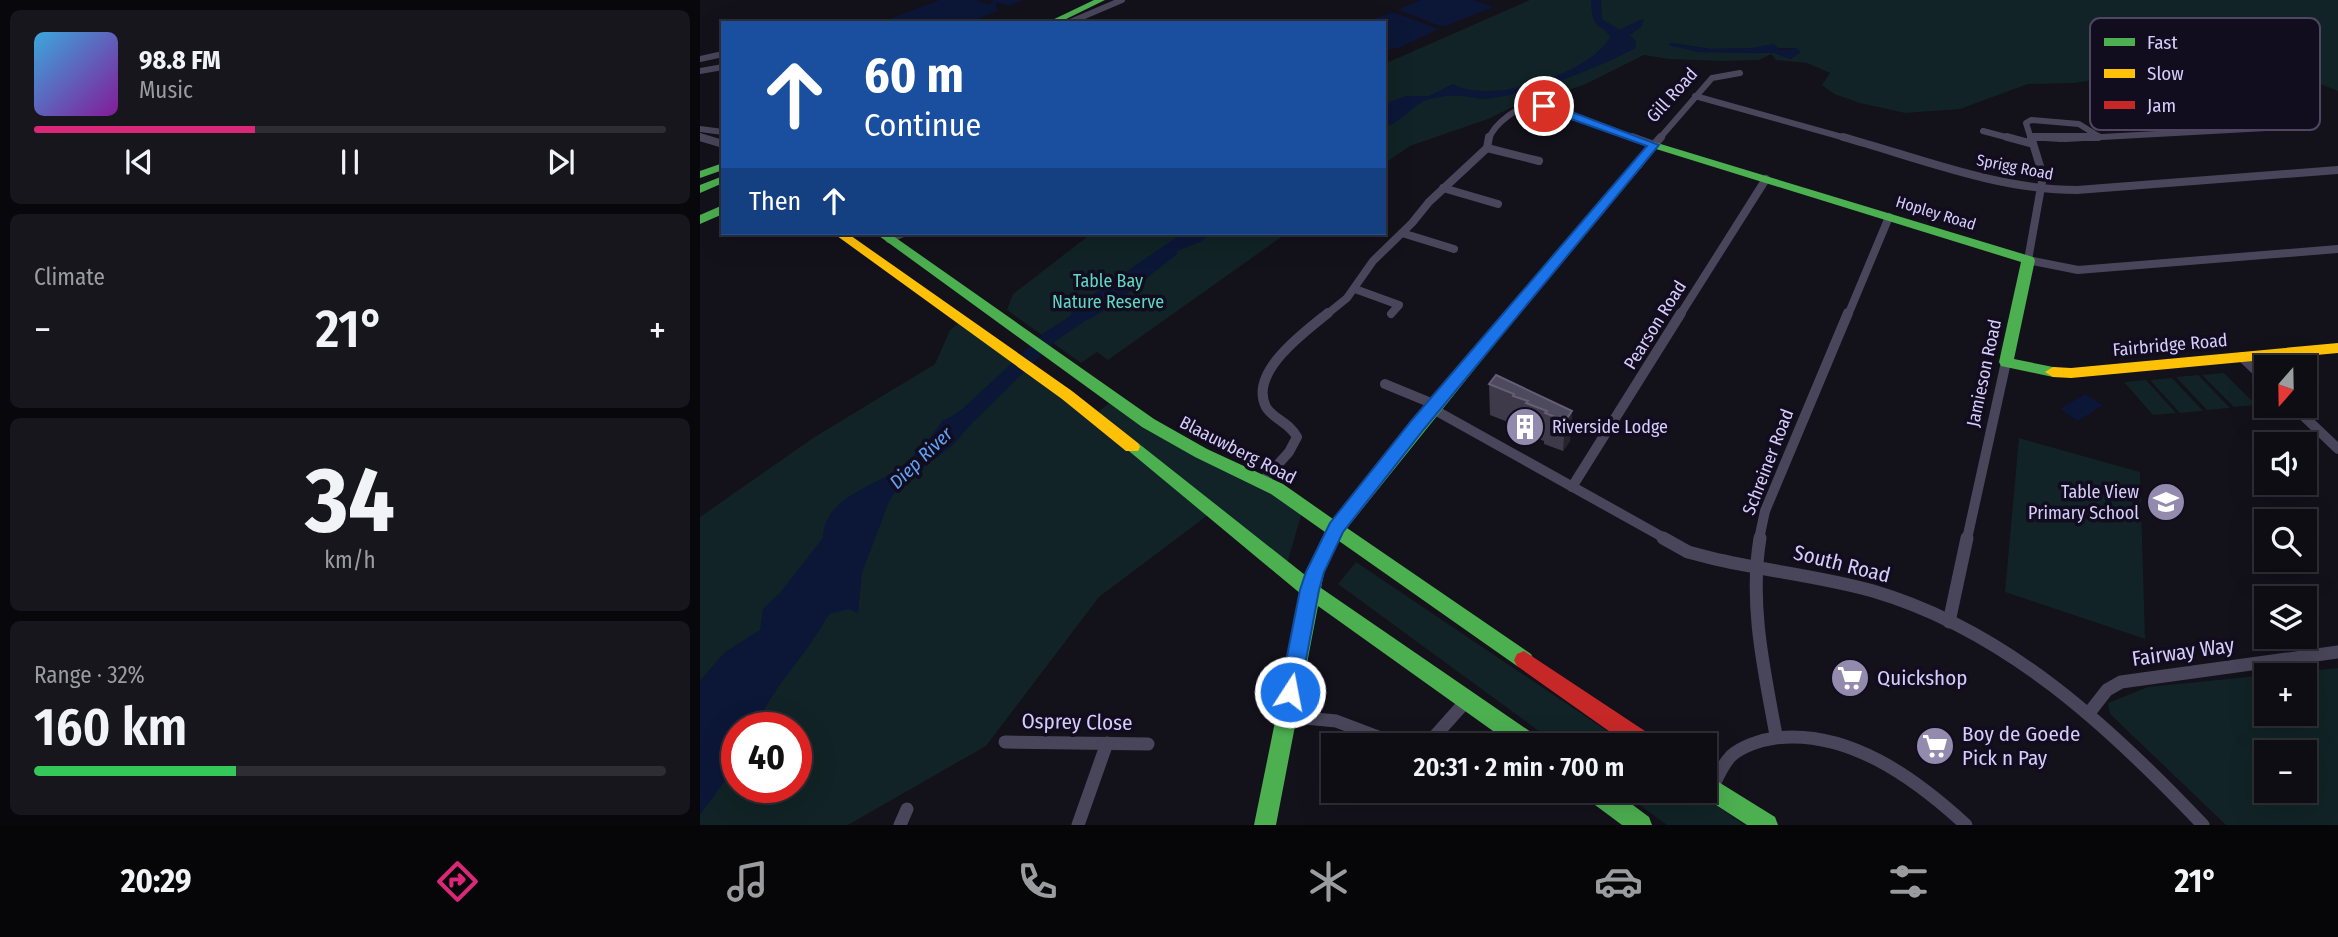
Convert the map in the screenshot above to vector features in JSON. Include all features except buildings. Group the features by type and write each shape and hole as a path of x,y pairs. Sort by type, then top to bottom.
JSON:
{"main road":[{"path":"1039,21 1083,0"},
{"path":"1054,21 1101,0"},
{"name":"Hopley Road","path":"1654,145 2028,260"},
{"name":"Gill Road","path":"1265,825 1310,590 1315,572 1336,528 1654,145"},
{"path":"700,175 721,167"},
{"path":"700,189 721,180"},
{"path":"701,220 721,210"},
{"path":"842,235 1067,395 1310,590 1514,733"},
{"name":"Blaauwberg Road","path":"891,235 986,309 1169,436 1263,481 1336,528 1630,733"},
{"name":"Jamieson Road","path":"2006,362 2028,260"},
{"name":"Fairbridge Road","path":"2006,362 2045,372 2071,373 2338,348"},
{"path":"1717,792 1767,825"},
{"path":"1612,803 1642,825"}],"street":[{"path":"1074,21 1122,0"},
{"path":"700,59 721,54"},
{"path":"700,72 721,67"},
{"name":"Gill Road","path":"1654,145 1695,96 1716,76 1740,73"},
{"name":"Sprigg Road","path":"1695,96 2011,184 2043,190 2077,190 2338,170"},
{"name":"Hopley Road","path":"1487,148 1490,134 1495,127 1528,104 1538,103 1654,145"},
{"path":"2031,138 2025,124 2031,120 2079,124 2098,136"},
{"path":"700,129 721,132"},
{"path":"1983,131 2057,139 2257,130"},
{"path":"700,137 721,143"},
{"name":"Jamieson Road","path":"2028,260 2043,190 2042,169 2031,138"},
{"path":"1263,481 1293,447 1297,438 1297,433 1273,415 1263,401 1265,382 1288,344 1331,313 1354,289 1373,261 1443,188 1487,148 1539,161"},
{"name":"Pearson Road","path":"1572,487 1766,179"},
{"path":"1443,188 1498,204"},
{"name":"Schreiner Road","path":"1776,735 1754,599 1756,546 1765,511 1889,217"},
{"path":"1402,233 1454,249"},
{"name":"Hopley Road","path":"2028,260 2078,270 2338,249"},
{"path":"1354,289 1399,305 1391,314"},
{"path":"2242,357 2254,368"},
{"name":"Jamieson Road","path":"1949,622 2006,362"},
{"name":"South Road","path":"1385,384 1435,407 1688,552 1755,568 1835,581 1877,593 1949,622 2037,672 2089,713 2203,825"},
{"path":"2306,418 2338,449"},
{"name":"Fairway Way","path":"2089,713 2099,698 2121,682 2338,652"},
{"path":"1438,733 1467,700"},
{"path":"1285,716 1336,721 1368,733"},
{"path":"1717,774 1733,754 1754,742 1776,735 1819,740 1874,758 1920,785 1966,825"},
{"name":"Osprey Close","path":"1005,742 1148,744"},
{"path":"1079,825 1107,743"},
{"path":"900,825 907,809"}],"green space":[{"path":"1530,0 2338,0 2338,91 2320,85 2320,18 2090,18 2090,80 2028,84 1960,109 1905,113 1860,103 1834,94 1822,85 1830,73 1807,63 1776,60 1771,54 1759,60 1723,61 1668,59 1644,55 1586,84 1545,98 1531,98 1488,119 1410,146 1386,163 1386,63","holes":["1670,43 1711,49 1797,48 1791,59 1775,53 1699,52"]},
{"name":"Table Bay Nature Reserve","path":"1089,235 1284,235 1108,360 1097,352 1081,363 1007,310 1013,294"},
{"path":"962,321 1212,512 1099,597 986,746 848,825 700,825 700,517 813,438 935,364 950,330"},
{"path":"2224,373 2254,405 2234,407 2202,375"},
{"path":"2198,375 2230,408 2207,410 2176,377"},
{"path":"2172,378 2203,411 2180,413 2150,380"},
{"path":"2146,380 2176,413 2153,415 2124,382"},
{"path":"1112,401 1263,486 1302,512 1287,564 1097,413"},
{"path":"2019,438 2140,472 2145,639 2005,592"},
{"path":"1356,562 1610,733 1542,733 1338,584"},
{"path":"2338,668 2338,825 2226,825 2110,714 2108,703 2148,687 2254,676 2254,726 2317,726 2317,670"},
{"path":"1637,803 1713,803 1744,825 1667,825"}],"water":[{"path":"939,0 974,0 988,4 993,1 991,0 1023,0 1009,6 997,3 995,6 999,10 974,21 884,21"},
{"path":"1420,0 1474,0 1493,7 1443,27 1398,10"},
{"path":"1393,12 1439,29 1399,48 1386,50 1386,21 1368,21"},
{"path":"1644,19 1641,27 1630,35 1636,42 1636,48 1581,73 1542,87 1503,96 1483,99 1465,96 1437,97 1419,104 1386,126 1386,103 1406,96 1429,96 1453,84 1470,90 1492,91 1542,81 1588,59 1604,45 1613,30"},
{"path":"1670,43 1711,49 1752,48 1773,44 1781,50 1797,48 1801,52 1790,59 1775,53 1699,52 1668,45"},
{"path":"1180,235 1209,235 1200,242 1177,251 1177,254 1101,313 1081,321 1070,317 1073,308"},
{"path":"2085,394 2103,405 2078,421 2060,409"},
{"path":"980,398 981,412 953,445 901,484 889,501 862,573 858,613 849,609 829,614 763,712 721,712 721,786 700,815 700,681 725,652 760,630 763,609 780,593 823,538 825,524 840,503 899,468 924,446 943,420"}],"waterway":[{"name":"Diep River","path":"1596,0 1597,19 1613,30 1621,45 1615,50"},
{"name":"Diep River","path":"963,420 1051,336 1096,305"}],"traffic: fast":[{"path":"1054,21 1101,0"},
{"path":"1636,167 1654,145 2028,260 2006,362 2053,372"},
{"path":"700,175 721,167"},
{"path":"700,189 721,180"},
{"path":"700,220 721,210"},
{"path":"884,235 1148,423 1201,453 1277,489 1524,660"},
{"path":"1265,825 1315,572 1336,528 1497,332"},
{"path":"1132,447 1310,590 1514,733"},
{"path":"1717,792 1767,825"},
{"path":"1611,803 1641,825"}],"traffic: slow":[{"path":"842,235 1067,395 1132,447"},
{"path":"2053,372 2071,373 2338,348"}],"traffic: jam":[{"path":"1497,332 1636,167"},
{"path":"1524,660 1630,733"}],"place":[{"name":"Riverside Lodge","path":"1525,427"},
{"name":"Table View Primary School","path":"2166,502"},
{"name":"Quickshop","path":"1850,678"},
{"name":"Boy de Goede Pick n Pay","path":"1935,746"}],"route":[{"path":"1290,692 1315,572 1336,528 1418,425 1654,145 1544,106"}]}
